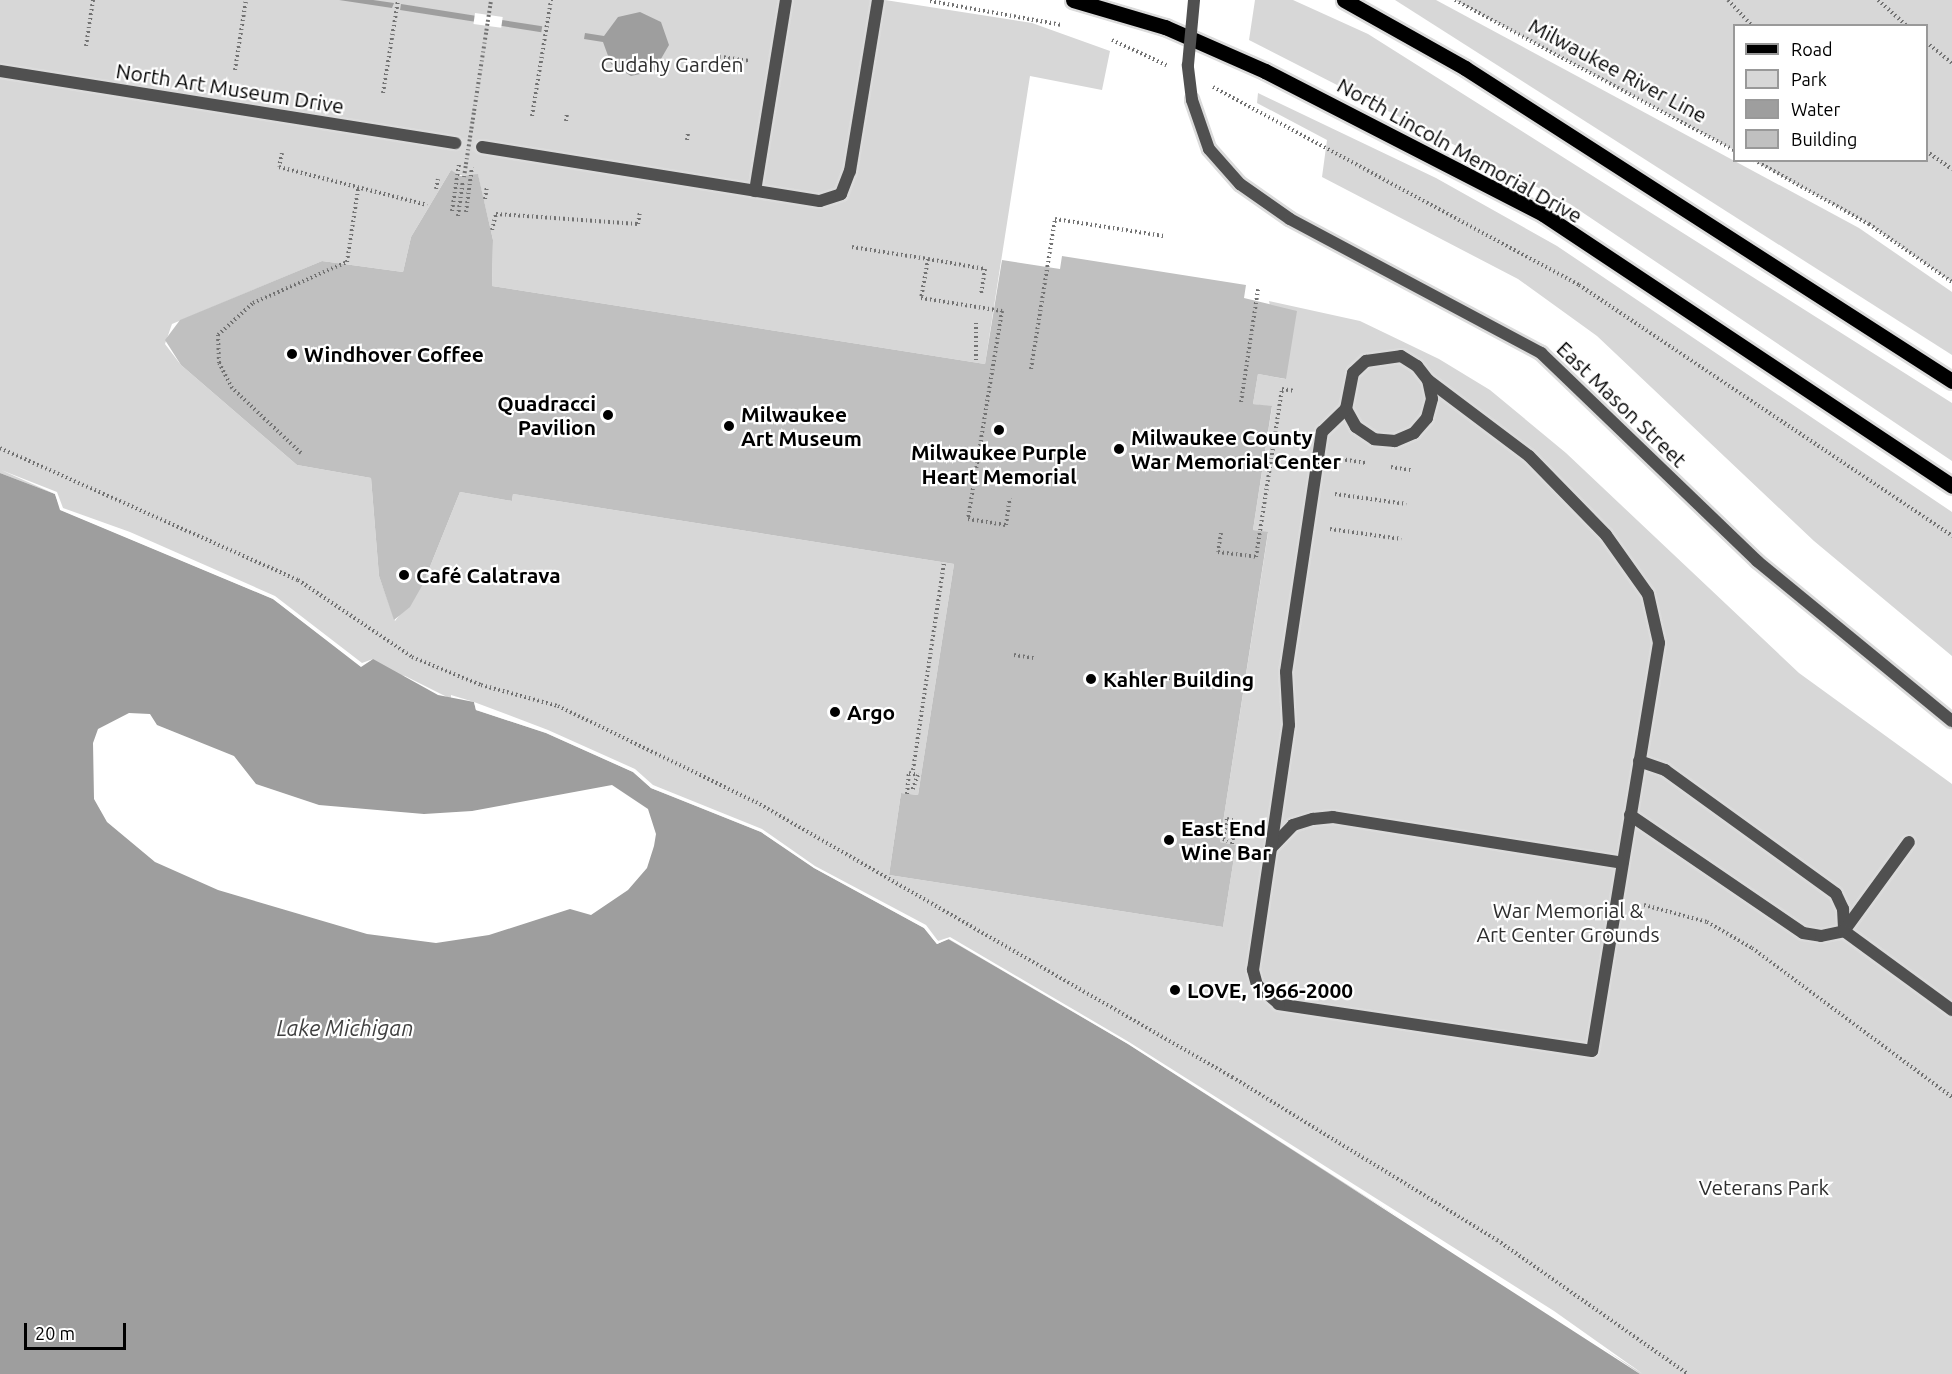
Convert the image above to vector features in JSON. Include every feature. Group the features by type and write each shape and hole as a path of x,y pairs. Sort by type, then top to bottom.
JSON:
{"main road":[{"name":"North Lincoln Memorial Drive","path":"1073,0 1166,27 1265,71 1543,214 1952,486"},
{"path":"1344,0 1465,68 1952,381"}],"street":[{"path":"755,190 786,0"},
{"path":"482,147 820,201 841,194 850,171 878,0"},
{"name":"East Mason Street","path":"1194,0 1188,65 1192,100 1209,149 1240,184 1290,219 1541,353 1757,561 1952,721"},
{"name":"North Art Museum Drive","path":"0,70 455,143"},
{"path":"1401,357 1428,380 1529,456 1606,535 1648,594 1659,643 1592,1051 1267,998 1253,970 1289,725 1286,672 1322,432 1346,409 1353,373 1366,361 1401,357"},
{"path":"1346,409 1356,427 1374,439 1395,441 1414,433 1427,418 1432,399 1428,380"},
{"path":"1639,761 1665,770 1836,894 1843,909 1844,931"},
{"path":"1630,815 1803,933 1844,931 1952,1010"},
{"path":"1271,848 1293,825 1333,817 1622,863"},
{"path":"1844,931 1909,842"}],"path":[{"path":"86,46 93,0"},
{"path":"235,70 246,0"},
{"path":"383,93 398,0"},
{"path":"458,216 491,0"},
{"path":"532,116 550,0"},
{"name":"Milwaukee River Line","path":"1455,0 1733,149"},
{"path":"1728,0 1750,24"},
{"path":"1878,0 1905,24"},
{"path":"930,1 1066,26"},
{"path":"1098,36 1176,69"},
{"path":"1928,44 1952,63"},
{"path":"715,56 750,61"},
{"path":"1208,85 1579,285 1952,536"},
{"path":"566,122 567,113"},
{"path":"687,140 688,133"},
{"path":"1928,152 1952,169"},
{"path":"282,153 279,167 356,184 358,189 347,262 254,303 218,335 219,363 232,388 301,453"},
{"path":"1758,162 1869,224 1952,282"},
{"path":"452,211 459,166"},
{"path":"466,212 472,168"},
{"path":"436,189 438,179"},
{"path":"485,199 487,187"},
{"path":"358,189 427,205"},
{"path":"492,230 496,214 638,224 640,212"},
{"path":"1031,369 1055,219 1164,236"},
{"path":"852,247 985,268 981,295"},
{"path":"928,260 921,298 1002,312 968,519 1006,525 1010,498"},
{"path":"1241,402 1258,289"},
{"path":"976,323 976,362"},
{"path":"1221,532 1218,552 1256,557 1282,389 1295,391"},
{"path":"0,448 298,580 412,657 481,685 558,706 756,802 898,878 1497,1240 1689,1374"},
{"path":"1314,490 1406,504"},
{"path":"1308,526 1401,539"},
{"path":"913,770 944,562"},
{"path":"1014,655 1034,658"},
{"path":"1155,676 1173,679"},
{"path":"906,794 909,774 918,775 912,791"},
{"path":"1227,819 1235,819 1228,841 1227,819"},
{"path":"1644,905 1707,922 1752,948 1952,1097"}],"green space":[{"name":"War Memorial & Art Center Grounds","path":"0,0 885,0 1032,23 1110,51 1102,90 1030,76 985,364 492,286 493,240 478,175 454,175 451,170 411,237 403,272 322,261 172,324 165,344 181,365 297,465 371,478 379,576 395,621 423,584 460,492 512,501 513,494 954,564 918,795 901,793 889,875 1223,927 1236,845 1220,842 1268,533 1253,530 1272,407 1253,404 1258,374 1285,379 1269,301 1360,321 1439,359 1490,390 1566,453 1799,673 1952,784 1952,1374 1640,1374 1553,1313 1116,1042 733,824 476,710 474,702 451,695 451,699 405,676 361,667 60,510 55,494 0,473"},
{"path":"1255,0 1293,0 1368,34 1952,403 1952,461 1570,204 1249,40"},
{"path":"1395,0 1436,0 1859,228 1952,292 1952,355"},
{"path":"1455,0 1952,0 1952,282 1869,224 1756,162 1928,162 1928,24 1733,24 1733,149"},
{"path":"1258,93 1436,178 1557,246 1952,512 1952,656 1814,541 1597,336 1518,279 1322,177 1327,140 1257,103"}],"water":[{"path":"339,0 373,0 394,3 392,8"},
{"path":"401,4 542,26 541,32 400,10"},
{"path":"640,12 661,22 669,45 654,71 631,76 611,64 603,42 584,39 585,33 604,36 618,17"},
{"name":"Lake Michigan","path":"0,473 55,494 61,510 273,599 361,666 373,659 438,695 474,702 476,710 546,733 633,772 651,788 761,832 814,868 924,928 937,944 948,939 1128,1044 1640,1374 0,1374"}],"pier":[{"path":"475,13 503,17 501,28 473,24"},
{"path":"1,470 57,492 63,508 130,532 275,596 362,663 373,659 361,667 273,599 60,510 55,494"},
{"path":"474,702 548,730 635,769 653,785 762,829 815,866 926,925 938,941 950,937 1129,1042 1554,1311 1643,1374 1128,1044 949,939 937,944 924,928 814,868 761,832 651,788 633,772 546,733 476,710"},
{"path":"129,713 150,714 157,725 234,756 256,784 319,805 424,814 472,811 612,785 648,809 656,834 654,846 647,868 628,890 591,915 570,909 489,935 436,943 367,934 218,890 155,862 107,822 94,799 93,743 98,729"}],"building":[{"path":"451,170 460,176 478,174 493,240 492,286 985,364 1002,260 1060,269 1062,256 1246,285 1244,298 1297,311 1286,379 1258,374 1253,404 1272,406 1253,530 1268,532 1220,842 1236,845 1223,927 889,875 901,793 918,795 954,564 513,494 512,501 460,492 423,584 410,607 394,620 379,576 371,478 297,465 181,365 165,340 180,320 322,261 403,272 411,237"}],"tunnel":[{"path":"455,143 482,147"}],"place":[{"name":"Windhover Coffee","path":"292,354"},
{"name":"Quadracci Pavilion","path":"608,415"},
{"name":"Milwaukee Art Museum","path":"729,426"},
{"name":"Milwaukee Purple Heart Memorial","path":"999,430"},
{"name":"Milwaukee County War Memorial Center","path":"1119,449"},
{"name":"Café Calatrava","path":"404,575"},
{"name":"Kahler Building","path":"1091,679"},
{"name":"Argo","path":"835,712"},
{"name":"East End Wine Bar","path":"1169,840"},
{"name":"LOVE, 1966-2000","path":"1175,990"}],"park label":[{"name":"Cudahy Garden","path":"672,64"},
{"name":"Veterans Park","path":"1764,1187"}]}
